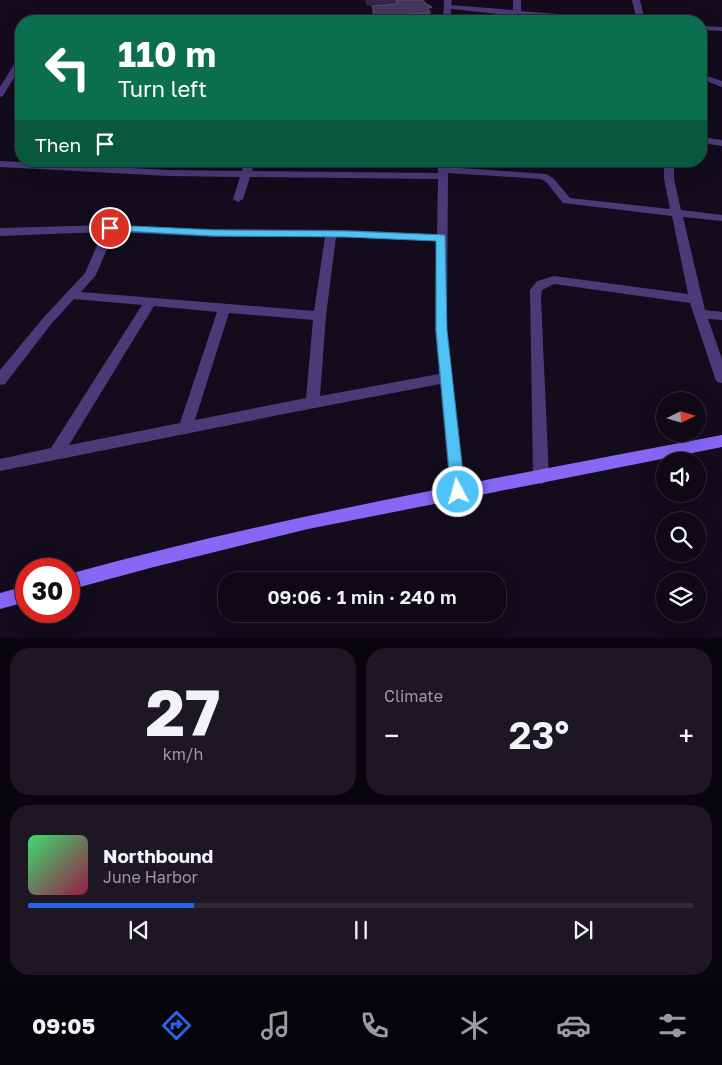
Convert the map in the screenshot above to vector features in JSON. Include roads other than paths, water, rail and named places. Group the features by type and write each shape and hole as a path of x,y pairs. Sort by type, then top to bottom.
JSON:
{"street":[{"path":"517,14 518,0"},
{"path":"636,0 640,15"},
{"path":"448,4 524,15"},
{"path":"707,28 722,29"},
{"path":"0,94 15,70"},
{"path":"707,78 722,84"},
{"path":"707,141 722,142"},
{"path":"2,167 15,165"},
{"path":"81,167 147,172 348,175 442,169 543,176 550,179 560,196 567,201 678,215 722,218"},
{"path":"147,172 149,167"},
{"path":"238,199 248,167"},
{"path":"347,167 348,175"},
{"path":"669,167 669,179 695,299 722,378"},
{"path":"442,169 442,330 458,492"},
{"path":"0,232 110,228 214,233 331,234 441,238"},
{"path":"0,380 48,320 90,275 110,228"},
{"path":"313,402 320,316 331,234"},
{"path":"541,477 535,312 535,289 538,285 554,280 695,299"},
{"path":"71,296 320,316"},
{"path":"55,455 150,302"},
{"path":"185,429 224,308"},
{"path":"700,314 722,316"},
{"path":"0,466 313,402 446,378"},
{"path":"80,579 299,524 722,441"},
{"path":"0,601 15,597"}]}
